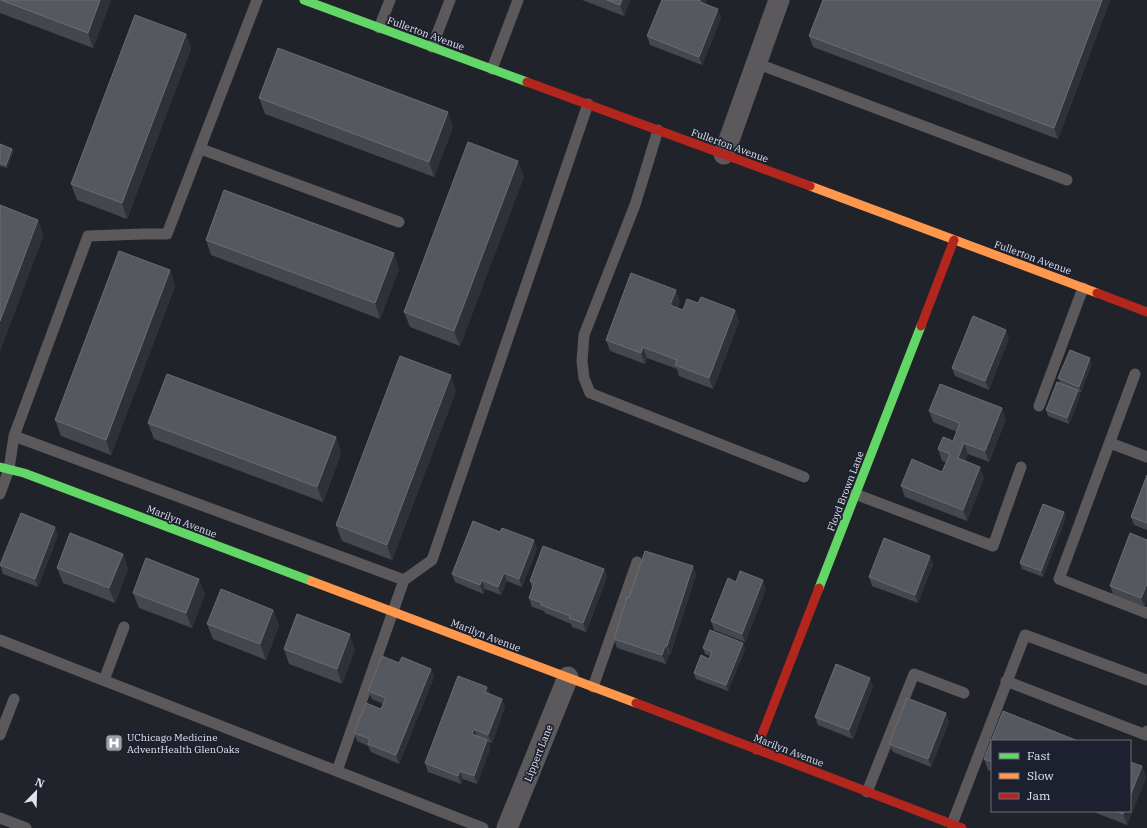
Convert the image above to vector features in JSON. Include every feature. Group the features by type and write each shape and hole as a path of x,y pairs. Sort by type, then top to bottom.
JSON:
{"street":[{"name":"Fullerton Avenue","path":"304,0 724,154 1147,312"},
{"path":"724,154 779,0"},
{"name":"Floyd Brown Lane","path":"756,750 954,240"},
{"name":"Marilyn Avenue","path":"4,468 24,473 568,677 957,826"},
{"name":"Lippert Lane","path":"507,828 568,677"}],"lane":[{"path":"0,494 4,468 14,436 88,236 167,234 201,149 257,0"},
{"path":"379,28 390,0"},
{"path":"432,47 450,0"},
{"path":"492,69 518,0"},
{"path":"756,63 1067,180"},
{"path":"337,771 404,580 432,560 588,104"},
{"path":"658,130 635,205 584,335 582,361 584,378 590,393 804,476"},
{"path":"201,149 399,222"},
{"path":"1039,406 1083,288"},
{"path":"1135,374 1059,579 1147,613"},
{"path":"14,436 404,580"},
{"path":"1110,443 1147,457"},
{"path":"856,494 993,546 1021,466"},
{"path":"593,687 637,562"},
{"path":"104,680 124,627"},
{"path":"957,826 1006,681 1025,635 1147,680"},
{"path":"0,640 483,828"},
{"path":"867,792 914,674 964,693"},
{"path":"1006,681 1146,735 1147,731"},
{"path":"0,735 14,699"},
{"path":"0,818 26,828"}],"building":[{"path":"1,0 100,0 88,33"},
{"path":"607,0 622,0 620,5"},
{"path":"662,0 700,0 700,2 718,9 699,57 647,36"},
{"path":"823,0 1102,0 1054,128 809,36"},
{"path":"135,15 186,34 122,203 71,184"},
{"path":"278,48 448,112 429,162 259,98"},
{"path":"468,142 518,161 454,331 404,312"},
{"path":"0,144 12,149 6,165 0,163"},
{"path":"224,190 394,253 375,303 206,240"},
{"path":"0,205 38,220 0,321"},
{"path":"119,251 170,270 106,440 55,420"},
{"path":"631,273 676,290 670,305 683,310 687,299 698,303 701,297 735,310 709,378 675,365 677,360 643,347 641,353 606,340"},
{"path":"973,316 1006,330 985,381 952,368"},
{"path":"1070,350 1090,358 1079,387 1058,378"},
{"path":"400,356 451,375 387,545 336,525"},
{"path":"167,374 336,437 317,487 148,423"},
{"path":"1057,382 1078,390 1067,418 1046,410"},
{"path":"940,384 1002,408 985,451 964,443 958,458 980,467 963,510 901,486 912,459 942,472 950,454 938,449 943,437 953,441 960,423 929,411"},
{"path":"1147,475 1147,523 1131,517"},
{"path":"1043,504 1064,512 1041,571 1020,563"},
{"path":"21,513 55,527 35,579 0,565"},
{"path":"473,521 500,532 502,528 534,540 519,579 504,573 498,587 482,580 480,585 452,574"},
{"path":"70,533 123,554 109,588 57,568"},
{"path":"1130,533 1147,540 1147,584 1141,598 1110,586"},
{"path":"884,538 930,556 915,595 869,577"},
{"path":"543,546 604,569 583,623 569,618 570,616 541,605 542,603 529,598 534,583 530,581"},
{"path":"645,551 693,566 667,646 665,646 662,655 614,639 627,597 629,598"},
{"path":"146,558 199,579 186,613 133,593"},
{"path":"740,571 763,580 742,634 711,621 728,578 736,582"},
{"path":"221,589 273,610 260,644 207,624"},
{"path":"297,614 350,634 337,669 284,649"},
{"path":"710,630 743,643 726,685 694,673 701,655 709,659 712,652 703,648"},
{"path":"382,656 399,663 402,657 431,669 396,755 368,744 370,739 354,733 366,703 381,709 386,698 368,691"},
{"path":"836,664 870,678 849,730 815,717"},
{"path":"458,676 487,687 485,692 502,699 488,735 474,729 472,734 487,740 474,776 460,771 458,776 425,763"},
{"path":"907,698 946,713 928,759 889,744"},
{"path":"1003,711 1076,740 992,740"},
{"path":"991,741 991,762 984,759"},
{"path":"1131,762 1142,766 1131,794"}],"traffic: fast":[{"path":"304,0 527,82"},
{"path":"819,588 921,326"},
{"path":"0,467 24,473 311,581"}],"traffic: slow":[{"path":"810,186 1097,293"},
{"path":"311,581 636,703"}],"traffic: jam":[{"path":"527,82 810,186"},
{"path":"921,326 954,240"},
{"path":"1097,293 1147,312"},
{"path":"756,750 819,588"},
{"path":"636,703 962,828"}],"place":[{"name":"UChicago Medicine AdventHealth GlenOaks","path":"114,743"}]}
